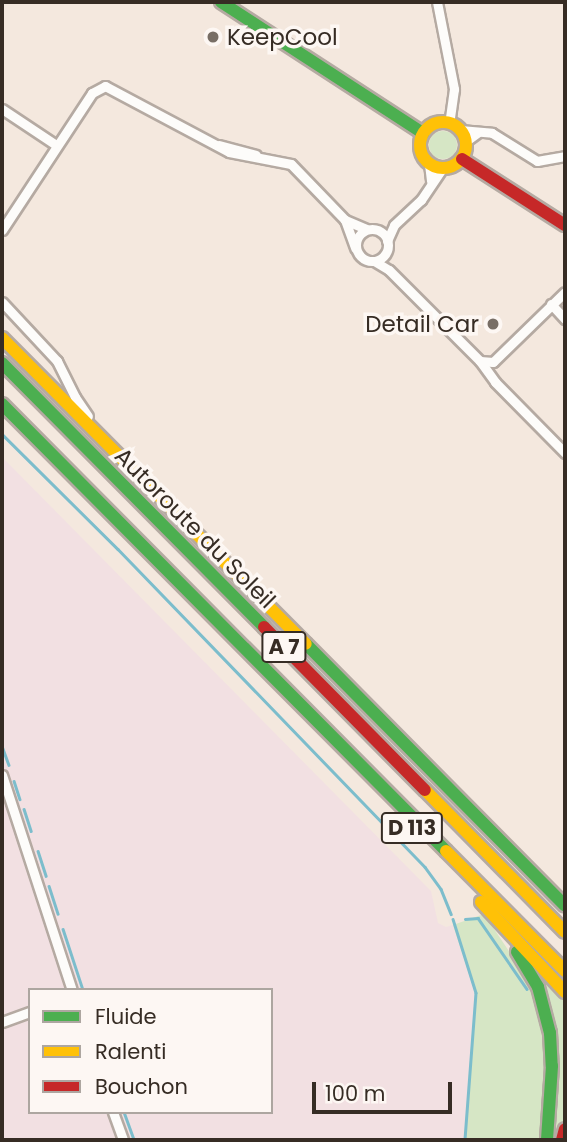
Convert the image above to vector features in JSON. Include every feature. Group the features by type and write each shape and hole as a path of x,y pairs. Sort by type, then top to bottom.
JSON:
{"main road":[{"path":"221,2 423,133"},
{"path":"229,2 257,24"},
{"path":"449,123 463,136 462,159 457,164 442,169 429,164 419,146 423,133 434,124 449,123"},
{"path":"462,159 565,225"},
{"name":"D 113","path":"2,338 565,906"},
{"name":"Autoroute du Soleil","path":"2,363 565,932"},
{"name":"A 7","path":"2,404 565,971"},
{"name":"D 113","path":"344,748 484,906 565,992"},
{"path":"484,906 527,967 546,1011 552,1049 547,1140"},
{"path":"562,1140 565,1129"}],"street":[{"path":"437,2 454,89 449,123"},
{"path":"2,230 92,93 105,86 238,156 283,161 297,168 345,220 359,256"},
{"path":"2,109 56,145"},
{"path":"463,136 492,133 537,161 565,156"},
{"path":"429,164 431,181"},
{"path":"388,270 387,241 394,225 421,200 431,181 442,169"},
{"path":"345,220 385,236 387,241"},
{"path":"359,256 357,243 370,229 394,225"},
{"path":"374,261 386,254"},
{"path":"359,256 388,270 480,361 495,382 565,453"},
{"path":"480,361 493,362 565,292"},
{"path":"2,302 57,360 82,408 171,509"},
{"path":"551,304 565,319"},
{"path":"565,306 565,312"},
{"path":"2,775 71,988"},
{"path":"2,1022 28,1013"},
{"path":"114,1114 123,1140"}],"shaded area":[{"path":"2,457 431,891 438,923 446,927 453,925 475,993 464,1140 2,1140"}],"green space":[{"path":"443,131 453,135 457,145 453,155 443,159 433,155 429,145 433,135"},
{"path":"484,914 525,975 545,1031 542,1140 464,1140 475,993 453,925"},
{"path":"533,968 565,1002 565,1119 556,1140 556,1069"}],"waterway":[{"path":"2,434 118,549 425,867 441,889 451,914"},
{"path":"2,746 9,765"},
{"path":"14,781 20,799"},
{"path":"24,809 31,831"},
{"path":"38,851 46,876"},
{"path":"49,886 58,914"},
{"path":"465,919 478,918 527,989"},
{"path":"453,919 476,993 465,1140"},
{"path":"63,929 82,988"},
{"path":"125,1114 134,1140"}],"traffic: fast":[{"path":"221,2 423,133"},
{"path":"2,363 264,627"},
{"path":"2,404 446,851"},
{"path":"306,644 565,906"},
{"path":"517,952 538,987 550,1033 552,1066 547,1140"}],"traffic: slow":[{"path":"443,122 459,129 466,145 459,161 443,168 427,161 420,145 427,129 443,122"},
{"path":"2,338 306,644"},
{"path":"425,790 565,932"},
{"path":"446,851 565,971"},
{"path":"481,902 565,992"}],"traffic: jam":[{"path":"462,159 565,225"},
{"path":"264,627 425,790"},
{"path":"562,1140 565,1129"}],"place":[{"name":"KeepCool","path":"213,37"},
{"name":"Detail Car","path":"493,324"}]}
